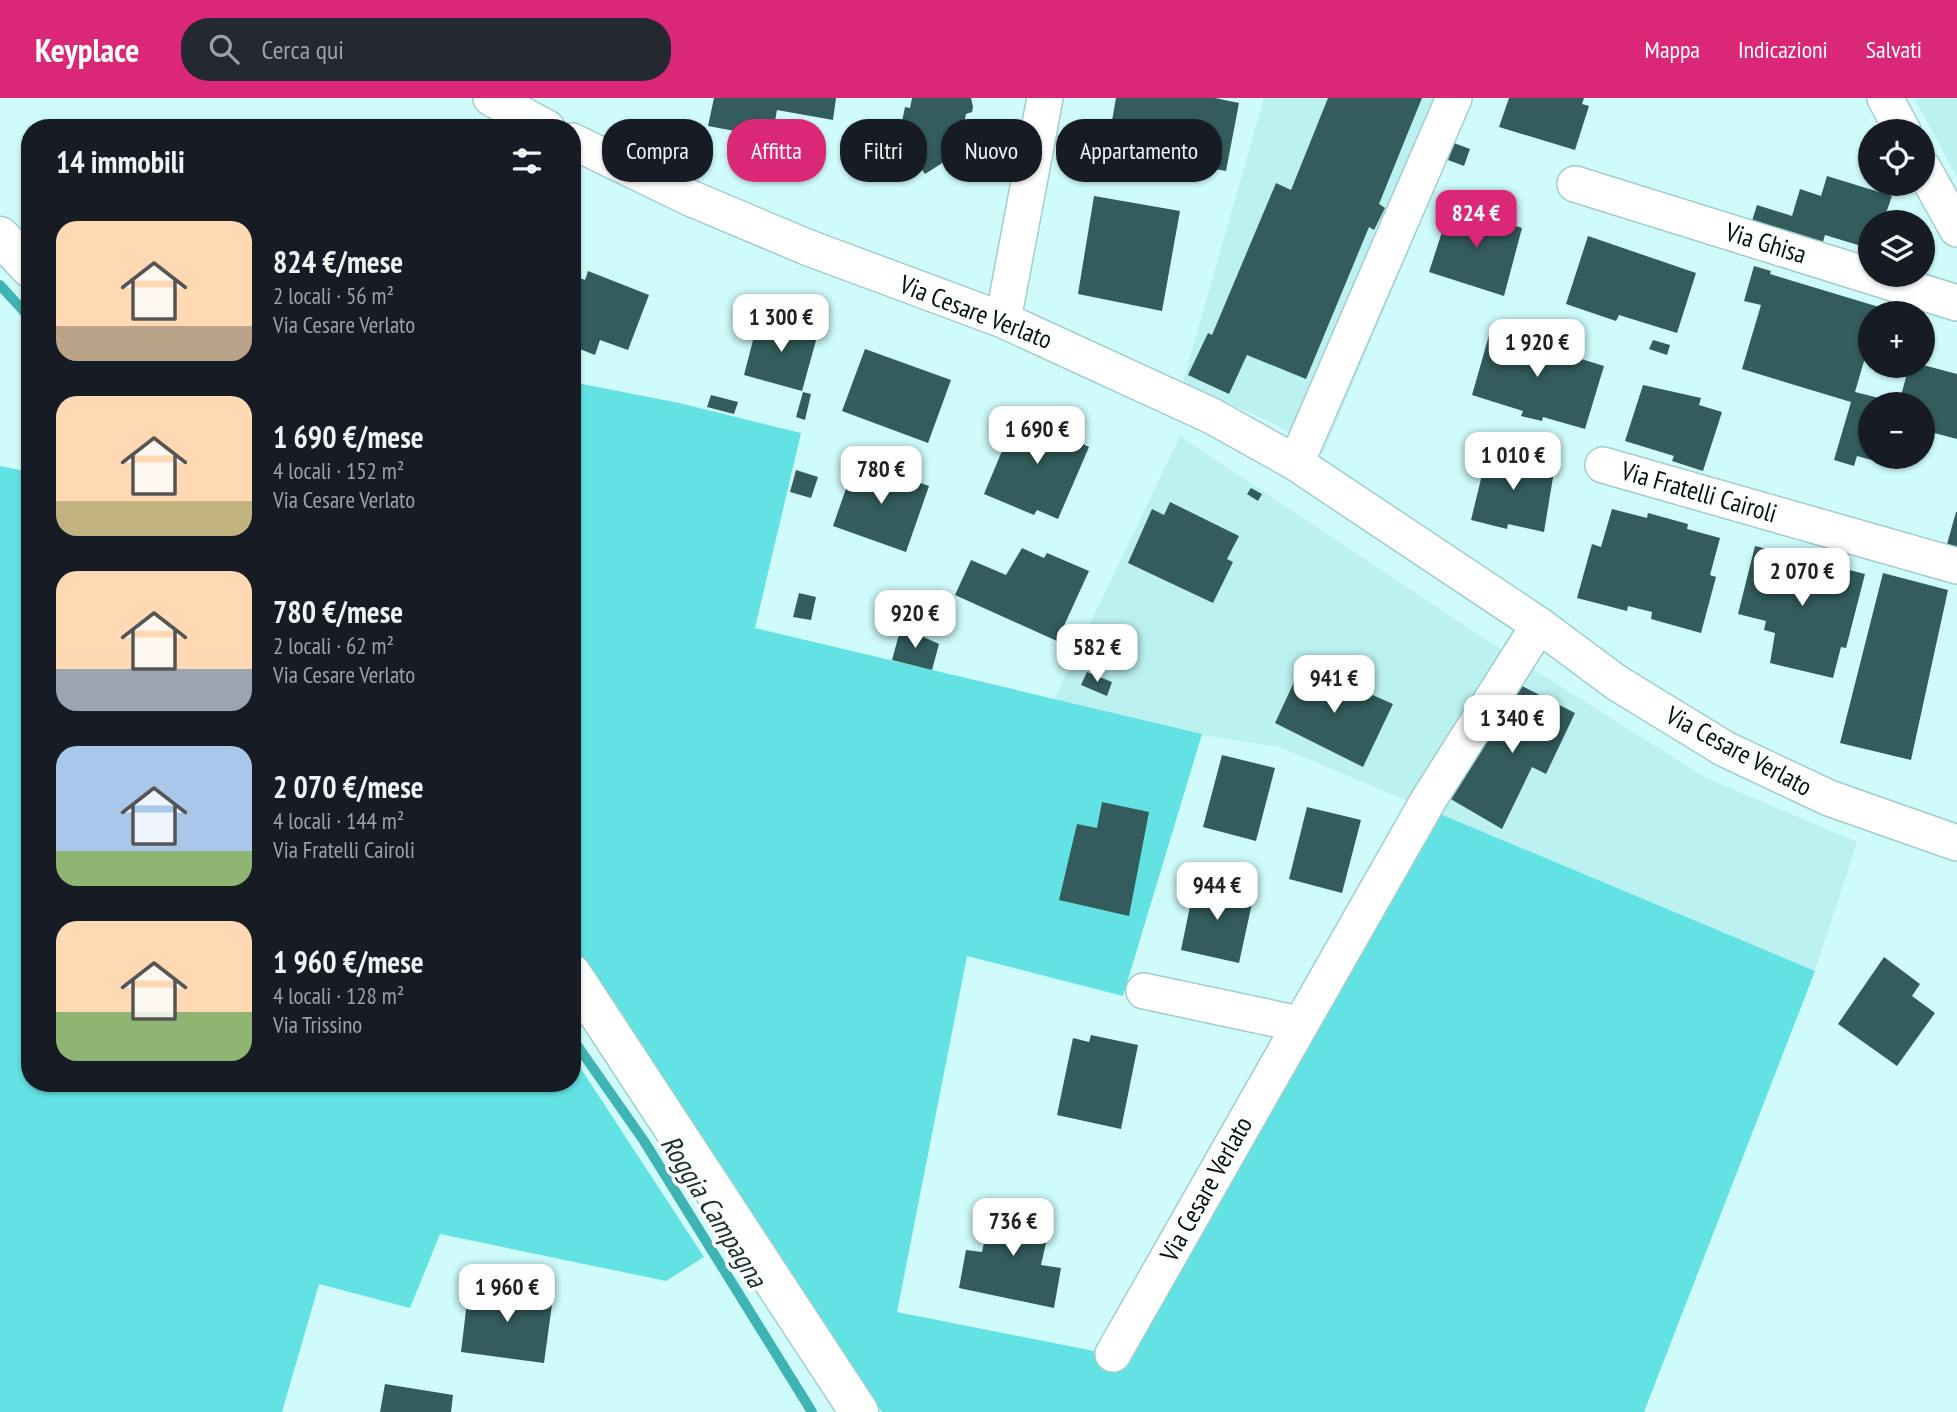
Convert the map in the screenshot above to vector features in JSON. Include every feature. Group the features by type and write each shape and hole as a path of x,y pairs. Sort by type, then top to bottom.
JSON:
{"main road":[{"path":"0,236 21,258"},
{"path":"581,988 859,1412"}],"street":[{"path":"491,98 530,119"},
{"path":"1003,320 1045,98"},
{"path":"1296,463 1454,98"},
{"path":"1885,98 1896,119"},
{"name":"Via Cesare Verlato","path":"581,145 690,198 809,248 1003,320 1212,416 1296,463 1539,625 1617,683 1725,749 1829,797 1957,844"},
{"name":"Via Ghisa","path":"1575,184 1957,303"},
{"path":"1935,189 1957,229"},
{"name":"Via Fratelli Cairoli","path":"1603,464 1957,566"},
{"name":"Via Cesare Verlato","path":"1113,1354 1429,799 1539,625"},
{"path":"1144,991 1299,1024"}],"shaded area":[{"path":"1264,98 1473,98 1323,454 1282,428 1183,382"},
{"path":"1914,98 1957,98 1957,177 1935,137 1935,119 1925,119"},
{"path":"581,384 679,403 801,433 755,628 1202,734 1123,996 967,956 897,1312 1109,1354 1433,811 1815,971 1644,1412 882,1412 581,959"},
{"path":"1180,436 1476,633 1706,778 1857,842 1815,971 1279,747 1202,735 1054,699"},
{"path":"0,466 21,470 21,1092 581,1092 581,1069 704,1257 666,1281 440,1234 410,1308 319,1284 282,1412 0,1412"}],"building":[{"path":"714,98 836,98 833,120 777,110 775,119 727,119 727,130 713,127 713,119 710,119"},
{"path":"912,98 971,98 972,112 966,114 965,119 941,119 941,164 927,173 927,119 903,119 905,107 910,108"},
{"path":"1116,98 1215,98 1239,103 1226,171 1222,170 1222,119 1112,119"},
{"path":"1328,98 1422,98 1379,204 1385,208 1374,230 1369,227 1306,379 1247,355 1229,394 1188,375 1208,333 1212,335 1276,183 1291,190"},
{"path":"1509,98 1584,98 1582,104 1589,106 1575,150 1499,127"},
{"path":"1454,143 1470,149 1464,166 1448,160"},
{"path":"1827,176 1858,186 1858,196 1892,196 1887,210 1858,210 1858,245 1825,235 1823,242 1752,221 1757,205 1792,216 1800,189 1821,196"},
{"path":"1094,196 1180,211 1162,311 1078,294"},
{"path":"1451,204 1522,228 1504,296 1429,272"},
{"path":"1588,236 1696,273 1677,333 1619,315 1616,321 1566,304"},
{"path":"1754,266 1771,271 1770,274 1859,301 1859,378 1855,392 1858,393 1858,456 1854,466 1834,460 1851,402 1742,369 1761,305 1744,301"},
{"path":"588,271 649,295 628,350 600,340 595,355 581,350 581,278 585,280"},
{"path":"759,317 818,333 802,391 744,375"},
{"path":"1492,325 1537,338 1556,347 1555,351 1604,366 1585,429 1543,417 1542,421 1521,416 1523,411 1472,395"},
{"path":"1653,340 1670,345 1667,355 1649,349"},
{"path":"865,349 951,380 928,443 842,411"},
{"path":"1935,368 1957,374 1957,439 1935,433 1935,392 1902,392 1906,378 1935,378"},
{"path":"1643,385 1701,398 1699,405 1722,412 1703,471 1672,461 1674,456 1625,441"},
{"path":"803,392 811,394 805,420 796,417"},
{"path":"711,395 738,402 734,414 707,407"},
{"path":"1020,408 1071,430 1068,437 1089,447 1058,519 1037,510 1034,515 984,494"},
{"path":"1489,446 1532,456 1530,465 1554,471 1544,532 1508,524 1507,529 1471,520"},
{"path":"856,460 929,486 906,552 833,526"},
{"path":"796,470 818,477 811,498 790,492"},
{"path":"1251,488 1262,494 1258,501 1247,494"},
{"path":"1170,502 1239,536 1227,559 1233,562 1213,603 1128,563 1152,509 1164,515"},
{"path":"1612,509 1647,518 1648,513 1688,524 1687,529 1720,538 1710,575 1716,577 1701,633 1651,619 1652,612 1628,606 1627,611 1577,598 1592,544 1601,547"},
{"path":"1957,512 1957,551 1946,548"},
{"path":"1755,546 1865,574 1846,648 1841,647 1833,678 1770,663 1775,633 1764,630 1766,621 1738,614"},
{"path":"1022,548 1044,558 1047,553 1089,571 1057,641 955,595 971,560 1006,575"},
{"path":"1883,573 1948,590 1911,760 1840,743"},
{"path":"799,593 816,597 811,620 793,617"},
{"path":"901,627 939,644 932,670 892,660"},
{"path":"1301,667 1324,677 1325,674 1393,704 1363,767 1275,723"},
{"path":"1087,672 1112,682 1107,696 1081,685"},
{"path":"1518,684 1575,713 1546,774 1532,767 1502,829 1449,798"},
{"path":"1222,755 1275,768 1256,841 1203,827"},
{"path":"1102,802 1149,812 1129,916 1059,900 1077,824 1097,828"},
{"path":"1307,807 1361,820 1342,893 1289,879"},
{"path":"1195,882 1254,894 1239,963 1181,950"},
{"path":"1884,957 1920,984 1912,996 1935,1013 1897,1066 1838,1024"},
{"path":"1091,1035 1138,1045 1121,1129 1057,1115 1073,1038 1089,1042"},
{"path":"993,1201 1052,1216 1041,1265 1061,1268 1054,1308 959,1288 966,1250 982,1252"},
{"path":"469,1285 553,1297 544,1363 461,1352"},
{"path":"385,1384 453,1395 451,1412 380,1412"}],"waterway":[{"name":"Roggia Campagna","path":"0,285 21,308"},
{"name":"Roggia Campagna","path":"581,1051 644,1141 812,1412"}]}
